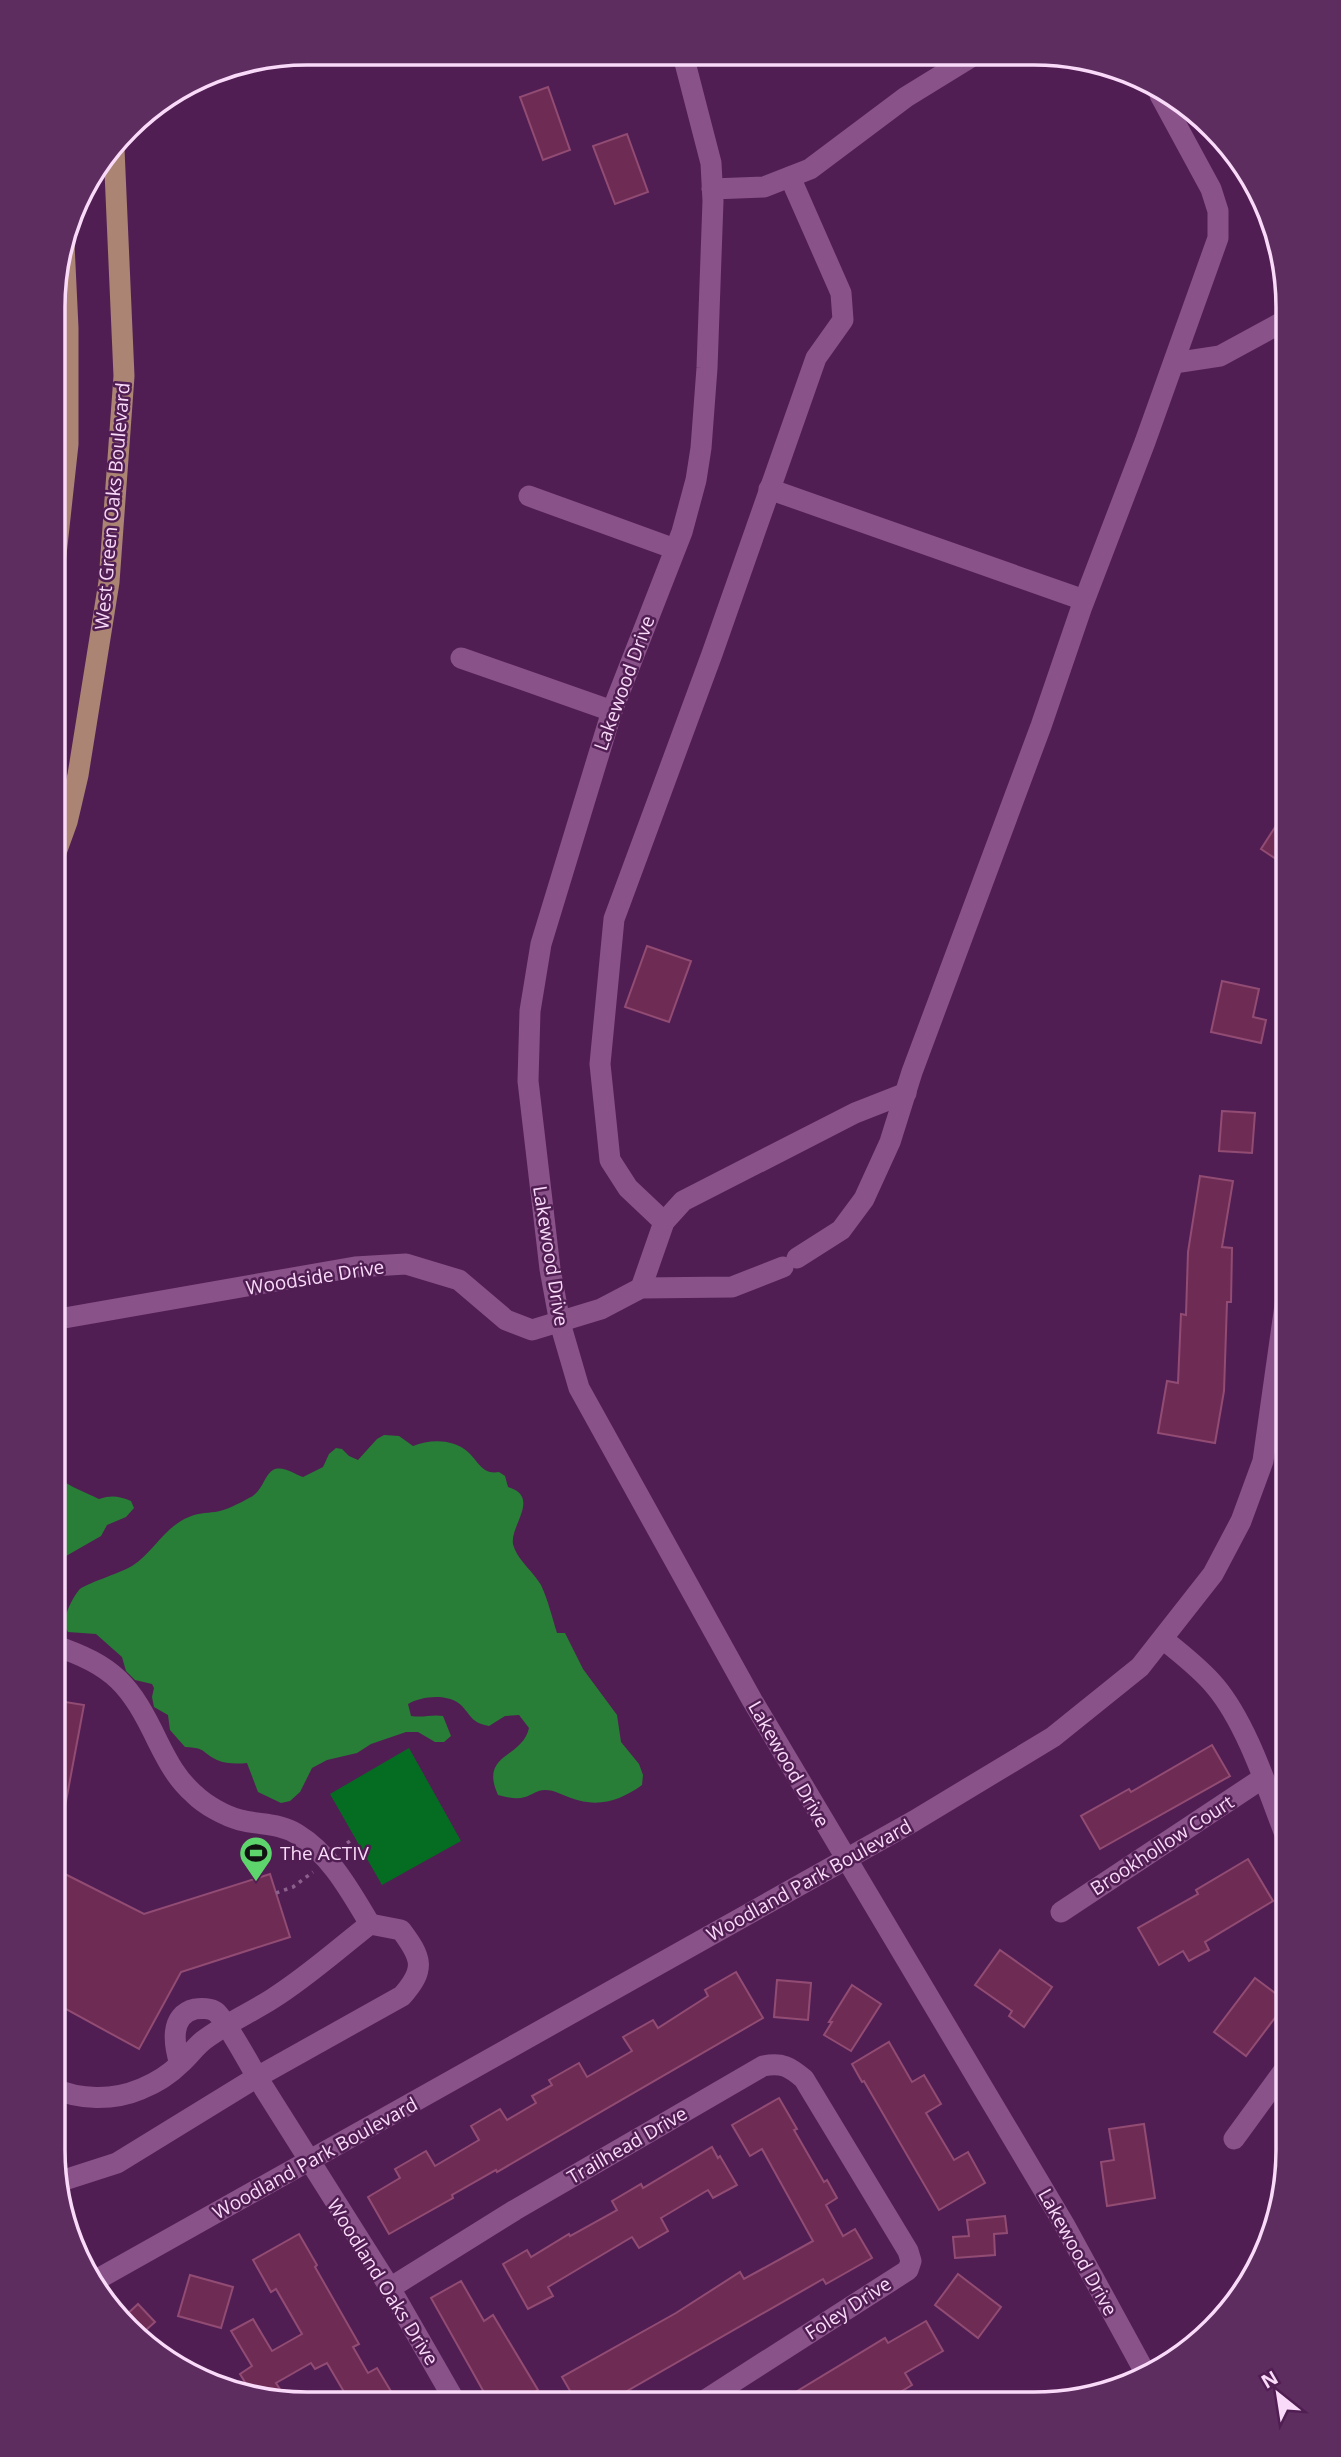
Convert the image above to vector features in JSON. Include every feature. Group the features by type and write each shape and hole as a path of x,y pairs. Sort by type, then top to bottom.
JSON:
{"main road":[{"name":"West Green Oaks Boulevard","path":"65,828 78,775 109,582 124,376 115,161"},
{"path":"65,378 68,328 66,289"}],"street":[{"name":"Lakewood Drive","path":"686,65 711,163 712,189 707,368 696,480 675,549 612,711 541,944 530,1011 528,1081 550,1269 560,1322 579,1388 751,1700 1064,2224 1142,2367"},
{"path":"712,189 764,187 810,169 906,97 958,65"},
{"path":"906,1093 855,1113 683,1202 664,1222 641,1288 732,1287 790,1262 841,1230 864,1199 890,1142 1084,600 1174,363 1218,238 1218,211 1211,189 1165,103"},
{"path":"664,1222 628,1188 610,1160 600,1064 614,919 712,654 816,358 843,320 841,293 790,177"},
{"path":"1174,363 1220,356 1276,326"},
{"path":"769,489 1084,600"},
{"path":"529,496 675,549"},
{"path":"461,658 612,711"},
{"name":"Woodside Drive","path":"65,1318 355,1267 406,1264 459,1280 506,1320 531,1330 601,1309 641,1288"},
{"name":"Woodland Park Boulevard","path":"101,2277 914,1821 1053,1737 1140,1667 1213,1574 1241,1521 1263,1461 1276,1369"},
{"path":"1163,1639 1217,1687 1235,1716 1276,1811"},
{"path":"65,1649 85,1656 112,1672 140,1705 173,1772 195,1796 239,1820 270,1824 296,1833 324,1856 341,1877 370,1924 401,1930 419,1961 416,1980 402,1996 257,2077 117,2163 67,2179"},
{"name":"Brookhollow Court","path":"1061,1912 1263,1778"},
{"path":"65,2094 103,2098 138,2091 163,2079 201,2042 309,1973 370,1924"},
{"path":"180,2064 175,2046 176,2026 183,2014 202,2008 216,2012 225,2026"},
{"name":"Woodland Oaks Drive","path":"225,2026 390,2288 450,2392"},
{"name":"Trailhead Drive","path":"390,2288 515,2210 763,2066 778,2063 793,2069 804,2079 842,2142"},
{"path":"1234,2139 1276,2081"},
{"name":"Foley Drive","path":"716,2392 908,2270 911,2261 908,2251 842,2142"}],"green space":[{"path":"384,1435 399,1436 413,1446 434,1441 456,1445 468,1452 485,1470 499,1472 505,1476 508,1487 522,1497 522,1512 513,1537 515,1550 541,1585 557,1633 565,1633 583,1669 617,1715 621,1742 639,1764 643,1775 642,1785 617,1799 599,1802 581,1801 549,1790 518,1798 498,1795 494,1771 504,1757 519,1746 529,1728 519,1715 505,1716 489,1726 479,1723 457,1702 435,1697 408,1704 411,1716 443,1716 451,1736 444,1742 435,1742 418,1732 406,1732 371,1744 357,1753 327,1760 312,1768 300,1792 290,1801 281,1803 258,1792 247,1763 224,1762 201,1749 185,1747 170,1730 168,1715 154,1707 152,1684 135,1680 126,1671 122,1657 96,1634 68,1632 65,1618 79,1590 132,1566 180,1521 223,1510 249,1498 257,1492 273,1470 284,1469 303,1477 323,1467 329,1454 336,1448 358,1460"},
{"path":"65,1482 99,1499 111,1497 131,1501 134,1508 126,1517 107,1525 101,1536 65,1557"},
{"path":"409,1748 461,1841 382,1885 330,1794"}],"building":[{"path":"548,87 570,150 543,160 520,97"},
{"path":"627,134 648,192 615,204 593,146"},
{"path":"1276,826 1276,859 1261,849"},
{"path":"647,946 691,961 669,1022 625,1007"},
{"path":"1222,981 1259,989 1253,1017 1266,1020 1261,1043 1211,1032"},
{"path":"1222,1111 1255,1113 1252,1153 1219,1151"},
{"path":"1200,1176 1233,1181 1222,1247 1232,1248 1231,1302 1227,1302 1224,1391 1215,1443 1158,1433 1167,1381 1178,1383 1181,1314 1186,1315 1188,1252"},
{"path":"65,1702 84,1705 65,1807"},
{"path":"1212,1745 1230,1776 1100,1849 1081,1816 1129,1789 1131,1792"},
{"path":"1248,1859 1273,1901 1205,1942 1209,1950 1189,1961 1183,1951 1159,1965 1138,1928 1198,1894 1196,1890"},
{"name":"The ACTIV","path":"65,1874 144,1914 270,1874 290,1937 181,1972 139,2049 65,2009"},
{"path":"1000,1950 1052,1987 1024,2027 1009,2016 1012,2011 975,1985"},
{"path":"736,1972 763,2018 497,2172 496,2170 452,2195 453,2198 389,2234 368,2197 400,2178 395,2169 426,2151 435,2166 479,2140 471,2126 500,2109 507,2120 536,2103 532,2096 552,2085 549,2080 579,2063 587,2077 632,2051 623,2037 653,2020 658,2028 708,1996 705,1990"},
{"path":"1255,1978 1276,1994 1276,2016 1246,2056 1214,2032"},
{"path":"777,1980 811,1983 808,2020 774,2017"},
{"path":"852,1985 881,2004 851,2051 824,2035"},
{"path":"889,2042 912,2082 924,2075 941,2104 926,2113 954,2160 968,2152 985,2183 939,2210 852,2064"},
{"path":"779,2098 824,2182 827,2180 837,2198 826,2205 843,2236 855,2229 872,2258 826,2284 823,2279 625,2392 571,2392 562,2377 676,2313 740,2272 744,2279 813,2241 762,2149 750,2156 732,2125"},
{"path":"1144,2124 1155,2198 1107,2206 1101,2162 1114,2160 1109,2129"},
{"path":"712,2147 737,2185 713,2198 708,2190 661,2218 668,2231 639,2248 632,2237 548,2287 553,2296 528,2309 503,2264 527,2250 531,2257 617,2210 612,2201 641,2184 643,2188"},
{"path":"1005,2216 1007,2233 994,2234 995,2255 955,2258 953,2237 969,2236 967,2220"},
{"path":"299,2234 359,2344 353,2347 368,2373 377,2368 391,2392 344,2392 327,2363 315,2369 311,2363 276,2383 281,2390 246,2384 240,2374 252,2366 231,2331 253,2319 272,2351 302,2334 276,2289 271,2292 253,2260"},
{"path":"958,2274 1001,2307 978,2338 935,2305"},
{"path":"190,2275 233,2287 221,2328 178,2316"},
{"path":"461,2281 484,2321 493,2315 538,2390 484,2392 431,2298"},
{"path":"138,2304 155,2322 145,2330 128,2313"},
{"path":"926,2321 943,2351 905,2373 912,2385 900,2392 796,2392 885,2338 888,2343"}],"place":[{"name":"The ACTIV","path":"256,1883"}]}
